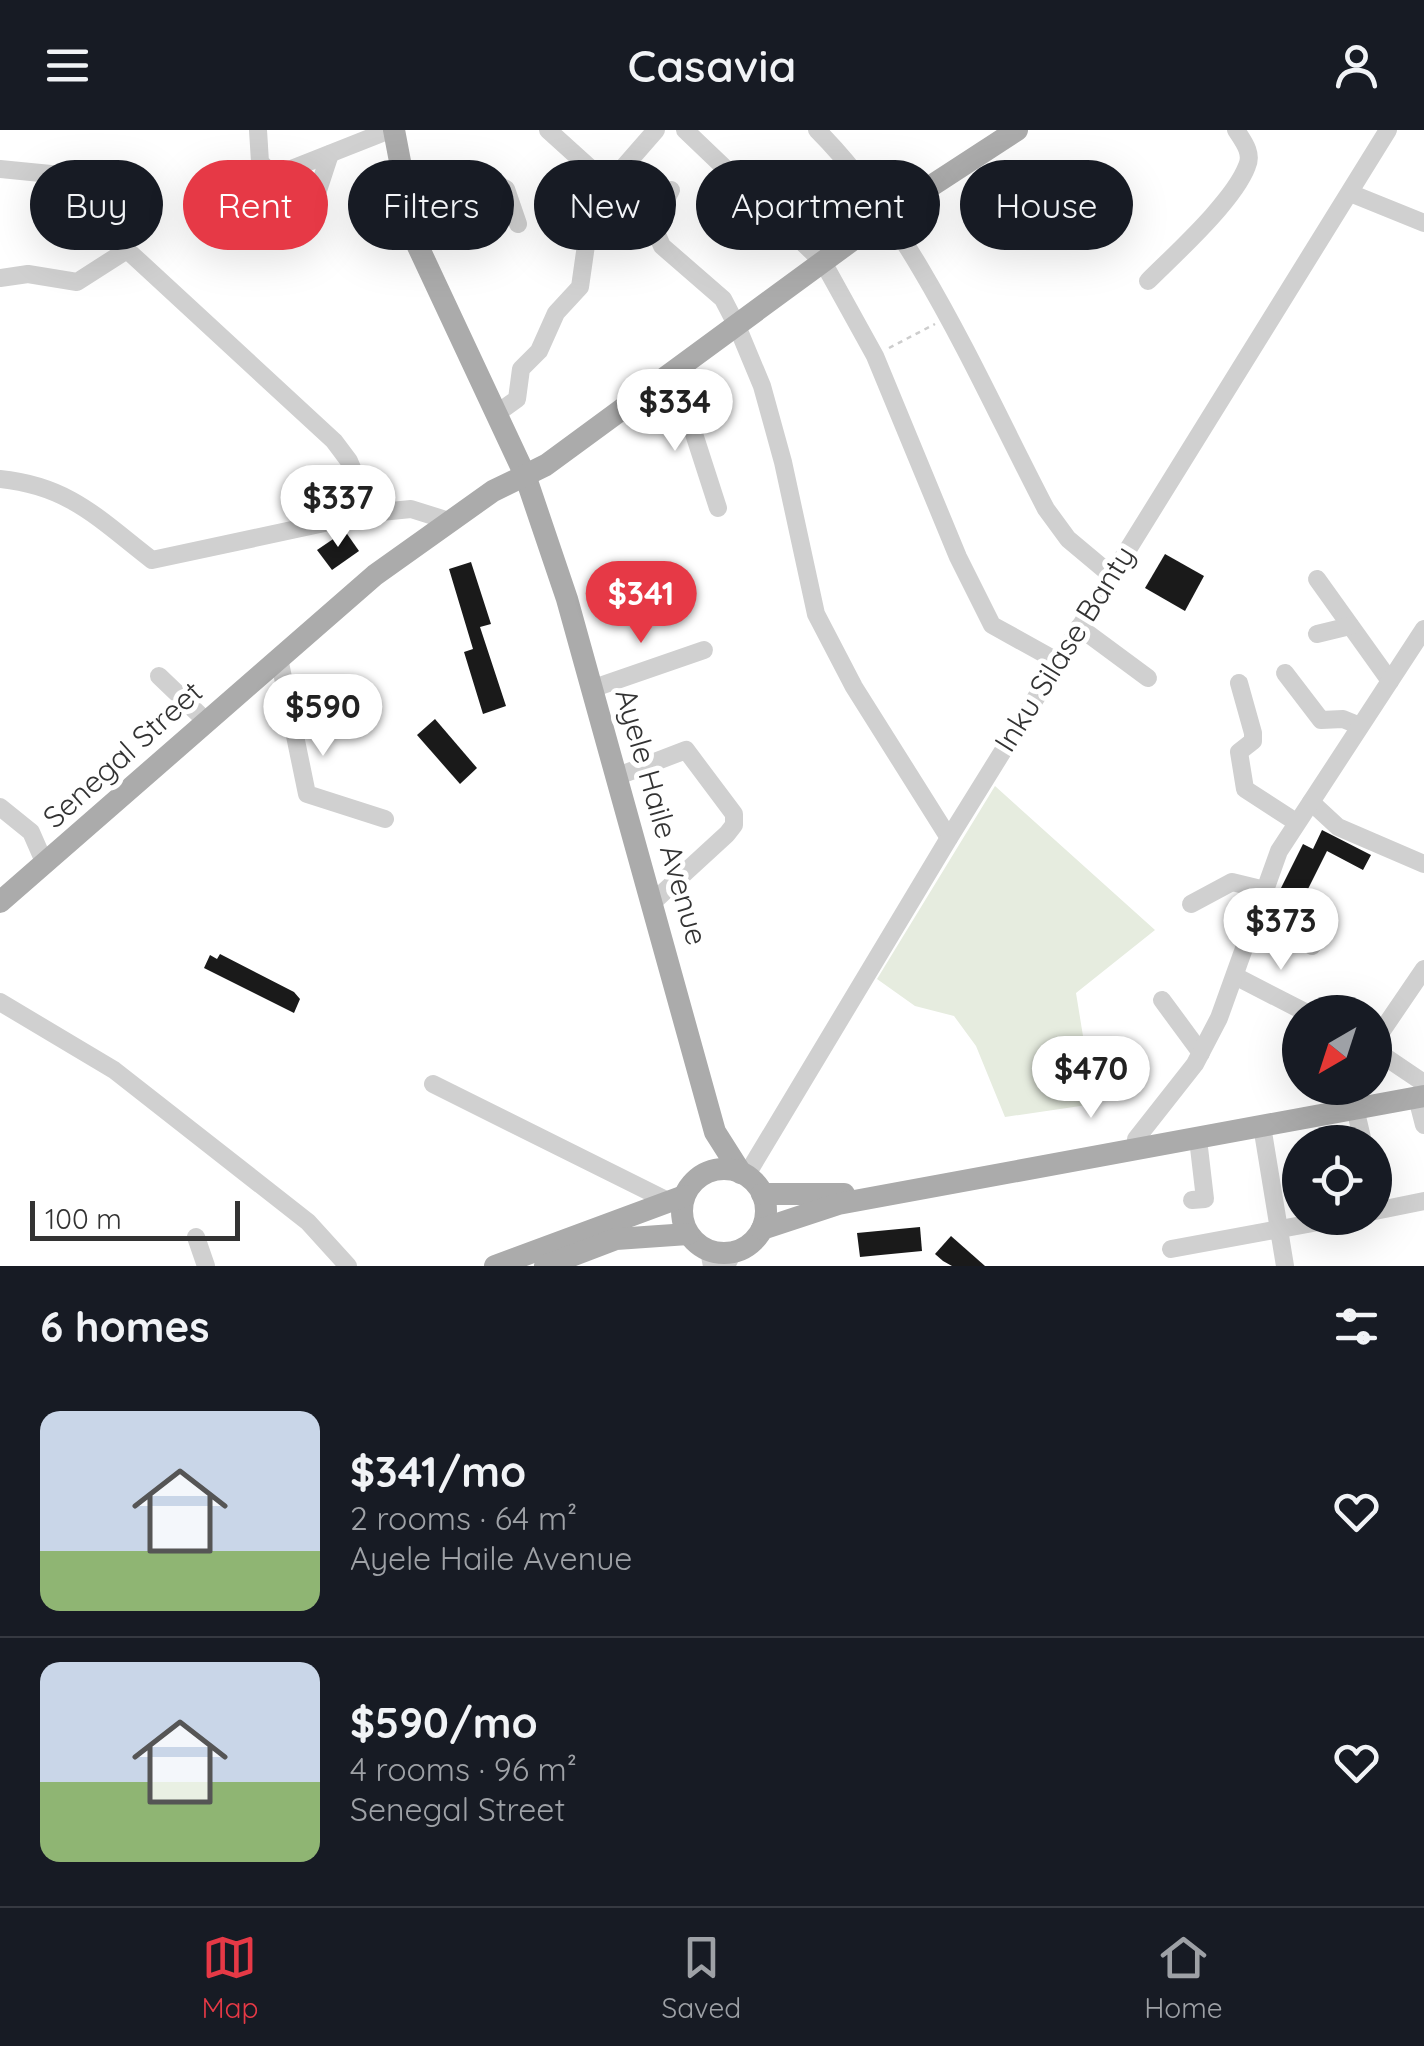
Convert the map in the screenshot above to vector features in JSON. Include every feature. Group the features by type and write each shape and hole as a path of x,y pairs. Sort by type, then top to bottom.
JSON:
{"main road":[{"name":"Ayele Haile Avenue","path":"392,130 398,160"},
{"name":"Senegal Street","path":"940,180 1016,130"},
{"name":"Ayele Haile Avenue","path":"420,250 525,475 594,688 715,1132 745,1173"},
{"name":"Senegal Street","path":"0,902 374,575 449,521 546,466 839,250"},
{"path":"762,1194 836,1195 1422,1091"},
{"path":"762,1229 838,1204 1198,1139 1422,1091"},
{"path":"495,1266 682,1193 716,1170 745,1173 762,1194 766,1214 752,1243 720,1259 688,1234 682,1217 682,1193 715,1132"},
{"path":"545,1266 616,1239 688,1234"}],"street":[{"path":"258,130 260,162 271,172 289,171 392,130"},
{"path":"548,130 582,160"},
{"path":"634,160 656,130"},
{"path":"685,130 823,262 874,356 958,557 992,625 1057,662"},
{"path":"818,130 848,160"},
{"path":"1148,281 1202,226 1248,166 1249,152 1236,130"},
{"name":"Inku Silase Banty","path":"745,1173 1388,130"},
{"path":"328,160 330,154"},
{"path":"0,170 30,172"},
{"path":"1350,193 1424,223"},
{"path":"514,212 518,224"},
{"path":"0,278 28,274 77,282 126,250 254,371 317,421 349,461 371,513"},
{"path":"496,414 518,400 523,366 539,351 556,313 576,293 585,250"},
{"path":"667,250 723,299 736,326 762,386 816,614 854,687 949,838"},
{"path":"908,250 1046,509 1068,539 1111,575"},
{"path":"674,372 718,508"},
{"path":"0,479 34,483 86,506 152,560 371,513 411,509 449,521"},
{"path":"1317,579 1390,682"},
{"path":"1317,634 1350,626"},
{"path":"1079,627 1148,678"},
{"path":"1136,1139 1201,1053 1235,976 1262,889 1296,822 1424,629"},
{"path":"594,688 704,650"},
{"path":"279,658 307,794 385,819"},
{"path":"1285,673 1321,720 1344,719 1360,726"},
{"path":"160,676 206,721"},
{"path":"1239,684 1253,733 1253,742 1239,752 1245,789 1296,822"},
{"path":"618,776 686,750 734,814 734,825 727,834 654,900"},
{"path":"1310,802 1338,827 1424,864"},
{"path":"0,807 31,832 45,864"},
{"path":"1191,904 1232,882 1262,889"},
{"path":"1253,912 1312,946"},
{"path":"1392,1016 1424,968"},
{"path":"1235,976 1282,1000"},
{"path":"1162,1000 1201,1053"},
{"path":"0,1002 114,1070 308,1222 348,1266"},
{"path":"1392,1065 1422,1091 1424,1126"},
{"path":"433,1084 682,1193"},
{"path":"1355,1108 1359,1125"},
{"path":"1262,1126 1285,1266"},
{"path":"1192,1200 1205,1200 1198,1139"},
{"path":"1392,1208 1424,1201"},
{"path":"1171,1249 1282,1228"},
{"path":"196,1237 206,1266"}],"path":[{"path":"874,356 945,318"}],"shaded area":[{"path":"995,786 1155,930 1076,993 1083,1036 1105,1072 1094,1104 1005,1117 976,1046 954,1016 915,1006 877,979"}],"building":[{"path":"345,531 359,551 332,570 317,550"},
{"path":"1165,554 1204,576 1185,611 1145,588"},
{"path":"471,562 491,624 480,627 506,706 483,714 464,652 473,649 449,569"},
{"path":"435,719 477,768 460,784 417,735"},
{"path":"1322,830 1371,855 1363,870 1327,851 1301,903 1279,892 1303,844 1313,849"},
{"path":"220,954 294,992 300,999 294,1013 204,968 210,955 217,959"},
{"path":"920,1227 922,1251 860,1257 857,1233"},
{"path":"951,1236 985,1266 952,1266 935,1254"}]}
